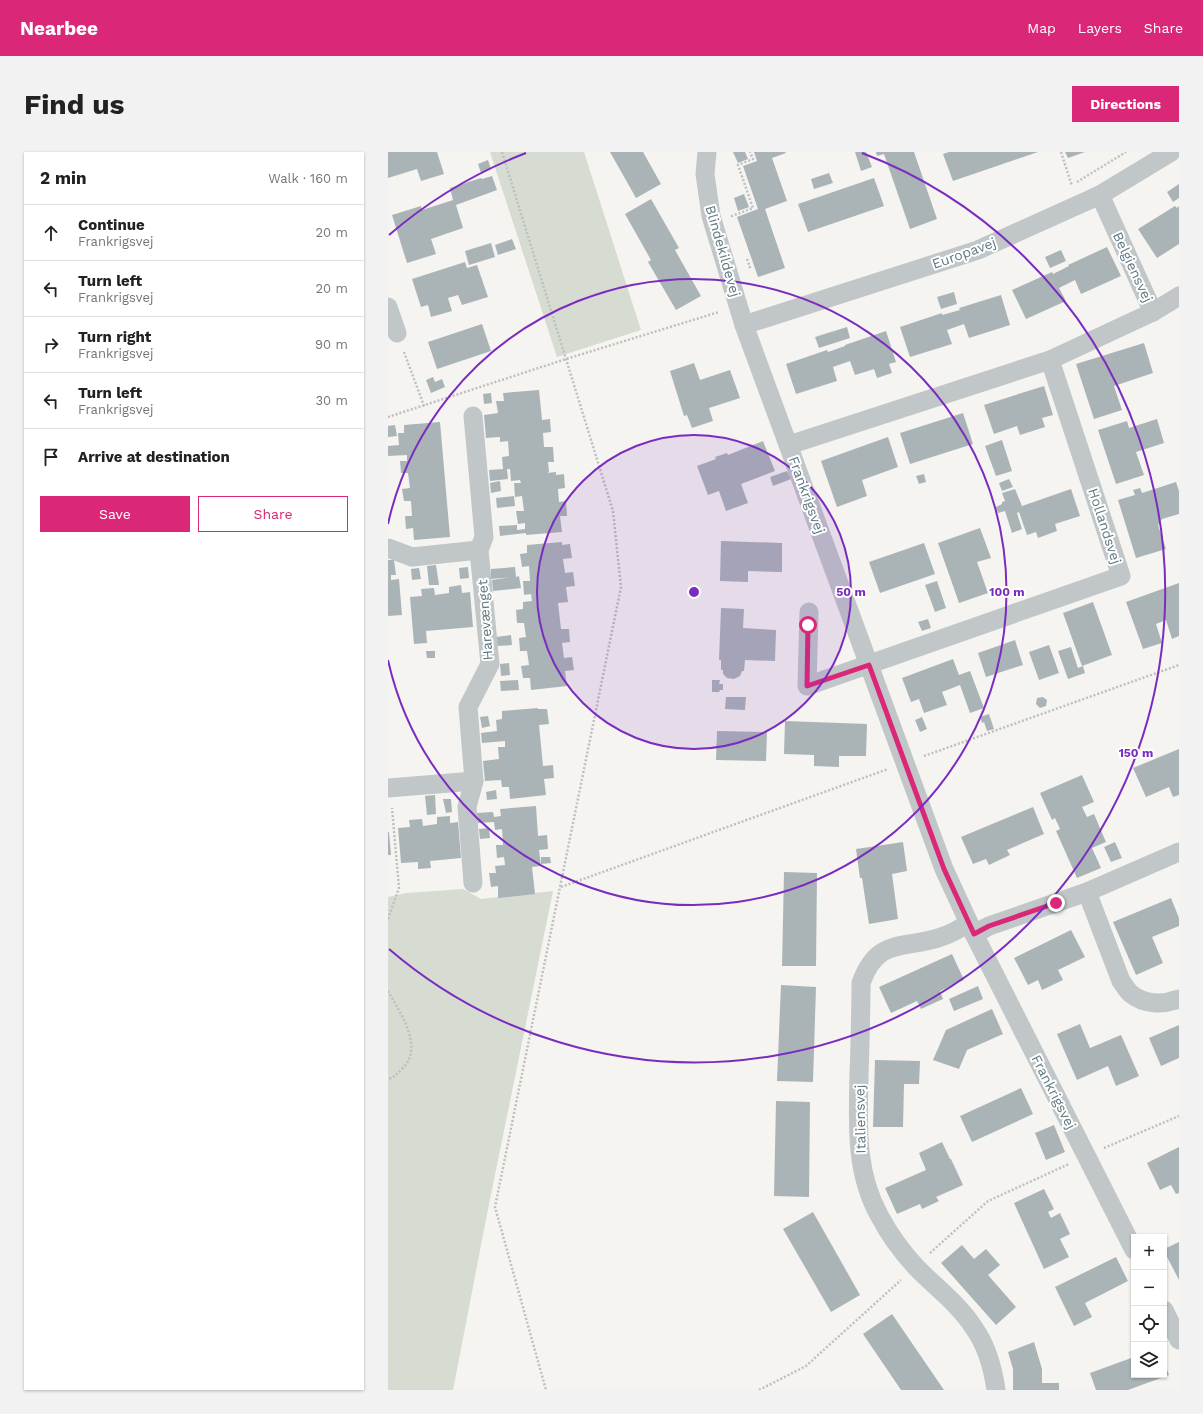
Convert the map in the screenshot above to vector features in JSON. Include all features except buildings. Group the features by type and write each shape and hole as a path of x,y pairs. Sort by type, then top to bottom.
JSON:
{"street":[{"name":"Blindekildevej","path":"708,152 705,174 711,216 744,325"},
{"name":"Europavej","path":"744,325 978,250 1100,195 1171,152"},
{"name":"Belgiensvej","path":"1100,195 1153,312 1179,296"},
{"path":"388,307 397,333"},
{"path":"789,445 1050,360 1153,312"},
{"name":"Frankrigsvej","path":"744,325 944,869 971,929 1131,1244"},
{"name":"Hollandsvej","path":"869,665 1121,576 1050,360"},
{"name":"Harevænget","path":"473,416 484,537 479,550 490,664 468,707 474,781 467,807 473,883"},
{"path":"388,548 412,557 479,550"},
{"path":"809,612 807,686 869,665"},
{"path":"389,788 474,781"},
{"path":"971,929 989,926 1087,892 1179,852"},
{"path":"1087,892 1121,981 1130,993 1141,1000 1155,1004 1179,999"},
{"name":"Italiensvej","path":"971,929 894,946 881,953 872,961 866,971 862,983 858,1136 862,1164 868,1189 878,1215 894,1241 915,1266 958,1308 975,1328 994,1370 996,1390"},
{"path":"1167,1316 1179,1340"}],"path":[{"path":"502,152 613,511 621,588 496,1207 546,1390"},
{"path":"734,223 732,216 753,208 738,165 752,159 750,152"},
{"path":"1061,152 1079,204"},
{"path":"1065,188 1126,152"},
{"path":"729,276 750,267 745,253"},
{"path":"388,417 566,359 738,306"},
{"path":"397,333 424,406"},
{"path":"561,887 1179,665"},
{"path":"388,919 399,888 389,788"},
{"path":"388,991 407,1027 412,1044 409,1062 394,1077 388,1079"},
{"path":"759,1390 806,1366 988,1201 1087,1155 1179,1116"}],"shaded area":[{"path":"490,152 584,152 641,330 557,357"},
{"path":"463,889 481,899 553,891 488,1209 453,1390 388,1390 388,897 406,893"}],"route":[{"path":"808,625 807,686 869,665 944,869 974,934 989,926 1056,903"}]}
